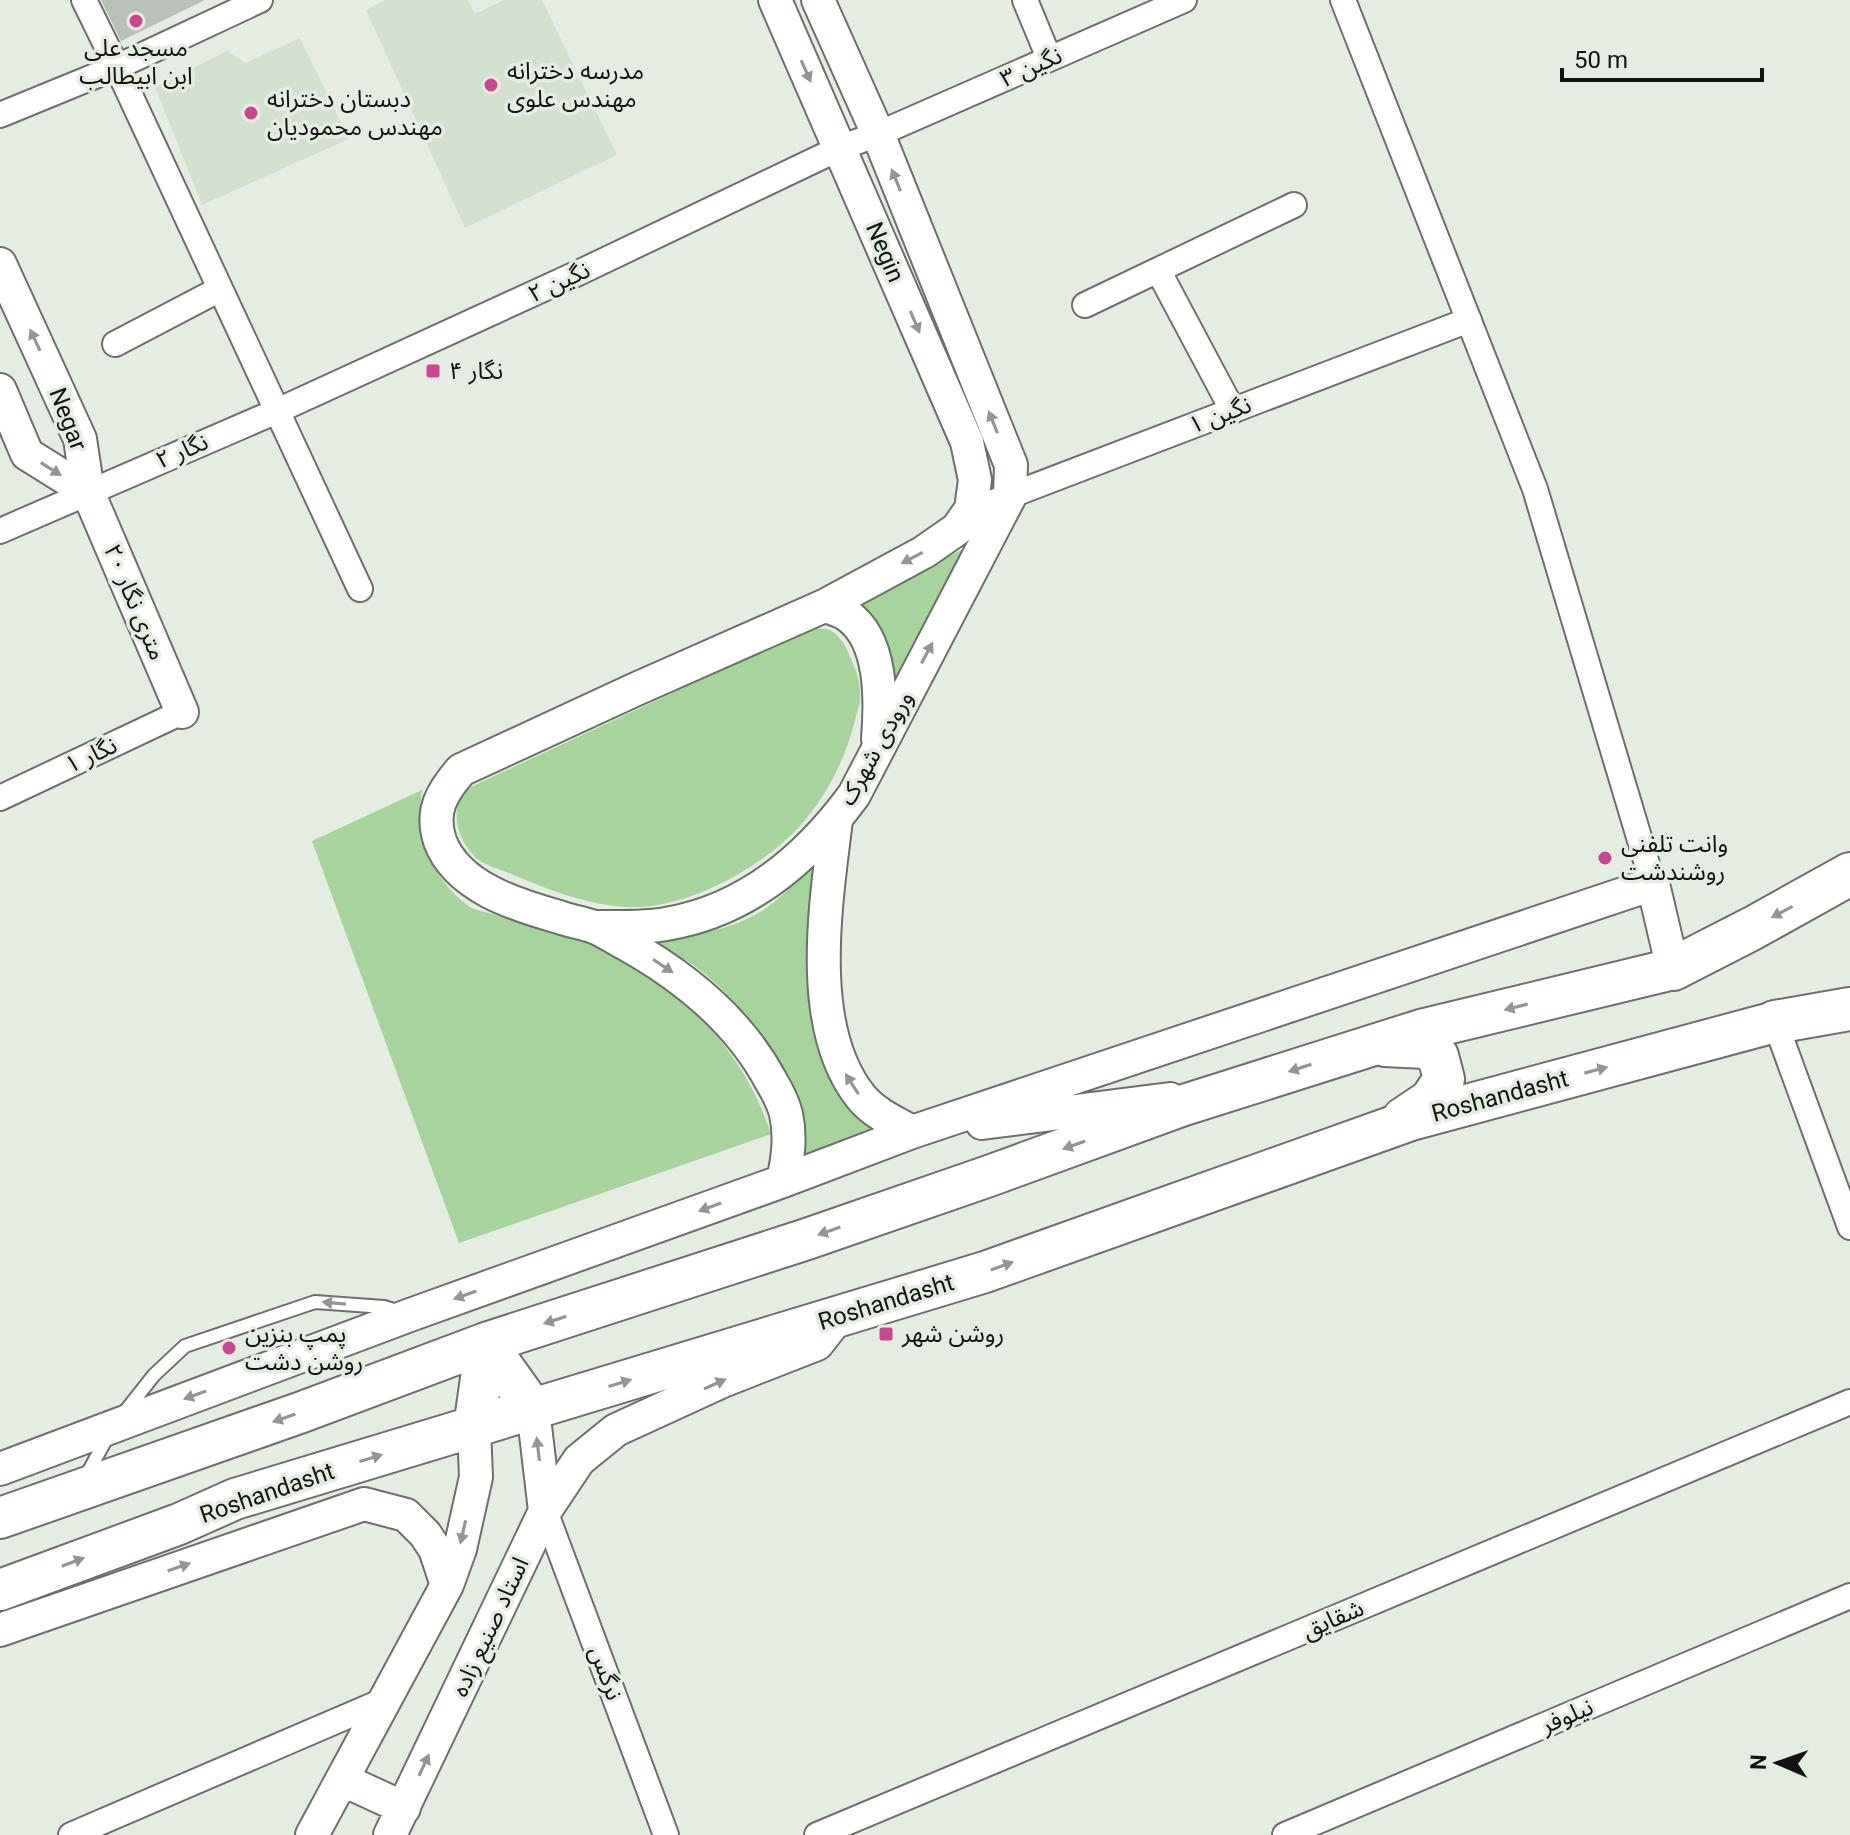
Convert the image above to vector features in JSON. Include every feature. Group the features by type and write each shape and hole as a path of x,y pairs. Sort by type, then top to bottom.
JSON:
{"highway":[{"path":"1673,969 1850,874"},
{"path":"1775,1022 1850,1009"}],"main road":[{"path":"0,1518 302,1412 486,1343 807,1239 1181,1106 1421,1030 1673,969"},
{"name":"Roshandasht","path":"0,1590 235,1499 985,1272 1411,1120 1775,1022"},
{"path":"1374,1045 1425,1048 1438,1056 1444,1079 1430,1100 1387,1129"},
{"path":"486,1343 533,1409"},
{"path":"474,1428 486,1343"}],"street":[{"path":"84,0 360,589"},
{"path":"0,115 117,67 260,0"},
{"name":"Negin","path":"775,0 967,442 975,480 971,509"},
{"name":"Negin","path":"818,0 878,134 1011,465 1010,496"},
{"path":"1025,0 1049,58"},
{"name":"نگین ۳","path":"840,148 1184,0"},
{"path":"1347,1 1535,489 1653,884 1673,969"},
{"name":"نگین ۲","path":"277,411 576,274 840,148"},
{"path":"1085,305 1294,205"},
{"name":"Negar","path":"0,264 80,439 88,492"},
{"path":"1158,270 1233,411"},
{"path":"115,344 220,289"},
{"name":"نگین ۱","path":"971,509 1469,320"},
{"name":"Negar","path":"0,390 27,454 88,492"},
{"name":"نگار ۲","path":"0,531 277,411"},
{"name":"۲۰ متری نگار","path":"88,492 182,712"},
{"name":"ورودی شهرک","path":"912,1132 862,1099 846,1075 828,1023 825,938 836,820 854,795 1010,496"},
{"path":"783,1181 788,1157 785,1111 764,1067 730,1023 707,1000 650,957 595,927 509,900 472,881 445,854 435,827 437,807 446,787 461,770 824,606 924,552 957,529 971,509"},
{"path":"824,606 846,614 859,626 870,646 879,678 881,706 878,747"},
{"name":"نگار ۱","path":"0,798 182,712"},
{"path":"595,927 667,924 737,902 779,874 836,820"},
{"path":"0,1469 912,1132 1653,884"},
{"path":"1775,1022 1850,1227"},
{"path":"912,1132 1227,1092"},
{"name":"استاد صنیع زاده","path":"397,1821 545,1511 579,1460 616,1430 725,1380 817,1344 839,1316"},
{"name":"شقایق","path":"817,1835 1850,1402"},
{"path":"533,1409 545,1511"},
{"path":"312,1835 447,1585 460,1549 476,1477 474,1428"},
{"path":"32,1458 78,1491"},
{"path":"0,1630 364,1504 406,1515 435,1549 447,1585"},
{"name":"نرگس","path":"545,1511 666,1835"},
{"path":"199,1515 214,1555"},
{"name":"نیلوفر","path":"1285,1835 1850,1596"},
{"path":"71,1835 385,1700"},
{"path":"343,1780 397,1821"}],"lane":[{"path":"78,1491 114,1425 154,1375 185,1346 315,1302 384,1307 410,1315"}],"shaded area":[{"name":"مدرسه دخترانه مهندس علوی","path":"385,0 468,0 475,14 504,0 542,0 617,155 465,228 366,10"},
{"name":"دبستان دخترانه مهندس محمودیان","path":"300,38 349,139 202,205 155,87 227,51 246,63"}],"green space":[{"path":"968,547 890,690 851,603"},
{"path":"812,628 828,629 845,647 855,668 860,700 832,781 794,832 757,863 712,888 688,897 665,904 625,907 591,902 557,892 487,865 476,858 464,843 457,819 460,792"},
{"path":"422,790 420,808 424,841 436,871 457,897 471,908 591,944 635,965 661,983 686,1003 728,1051 746,1077 771,1134 459,1243 312,841"},
{"path":"817,857 808,936 811,1015 817,1041 836,1089 880,1133 803,1163 800,1104 790,1079 768,1044 740,1008 710,978 648,940 697,934 744,920 779,898"}],"building":[{"name":"مسجد علی ابن ابیطالب","path":"101,0 205,0 121,41"}],"place":[{"name":"مسجد علی ابن ابیطالب","path":"136,21"},
{"name":"مدرسه دخترانه مهندس علوی","path":"491,85"},
{"name":"دبستان دخترانه مهندس محمودیان","path":"251,113"},
{"name":"نگار ۴","path":"433,371"},
{"name":"وانت تلفنی روشندشت","path":"1605,858"},
{"name":"روشن شهر","path":"886,1334"},
{"name":"پمپ بنزین روشن دشت","path":"229,1348"}]}
